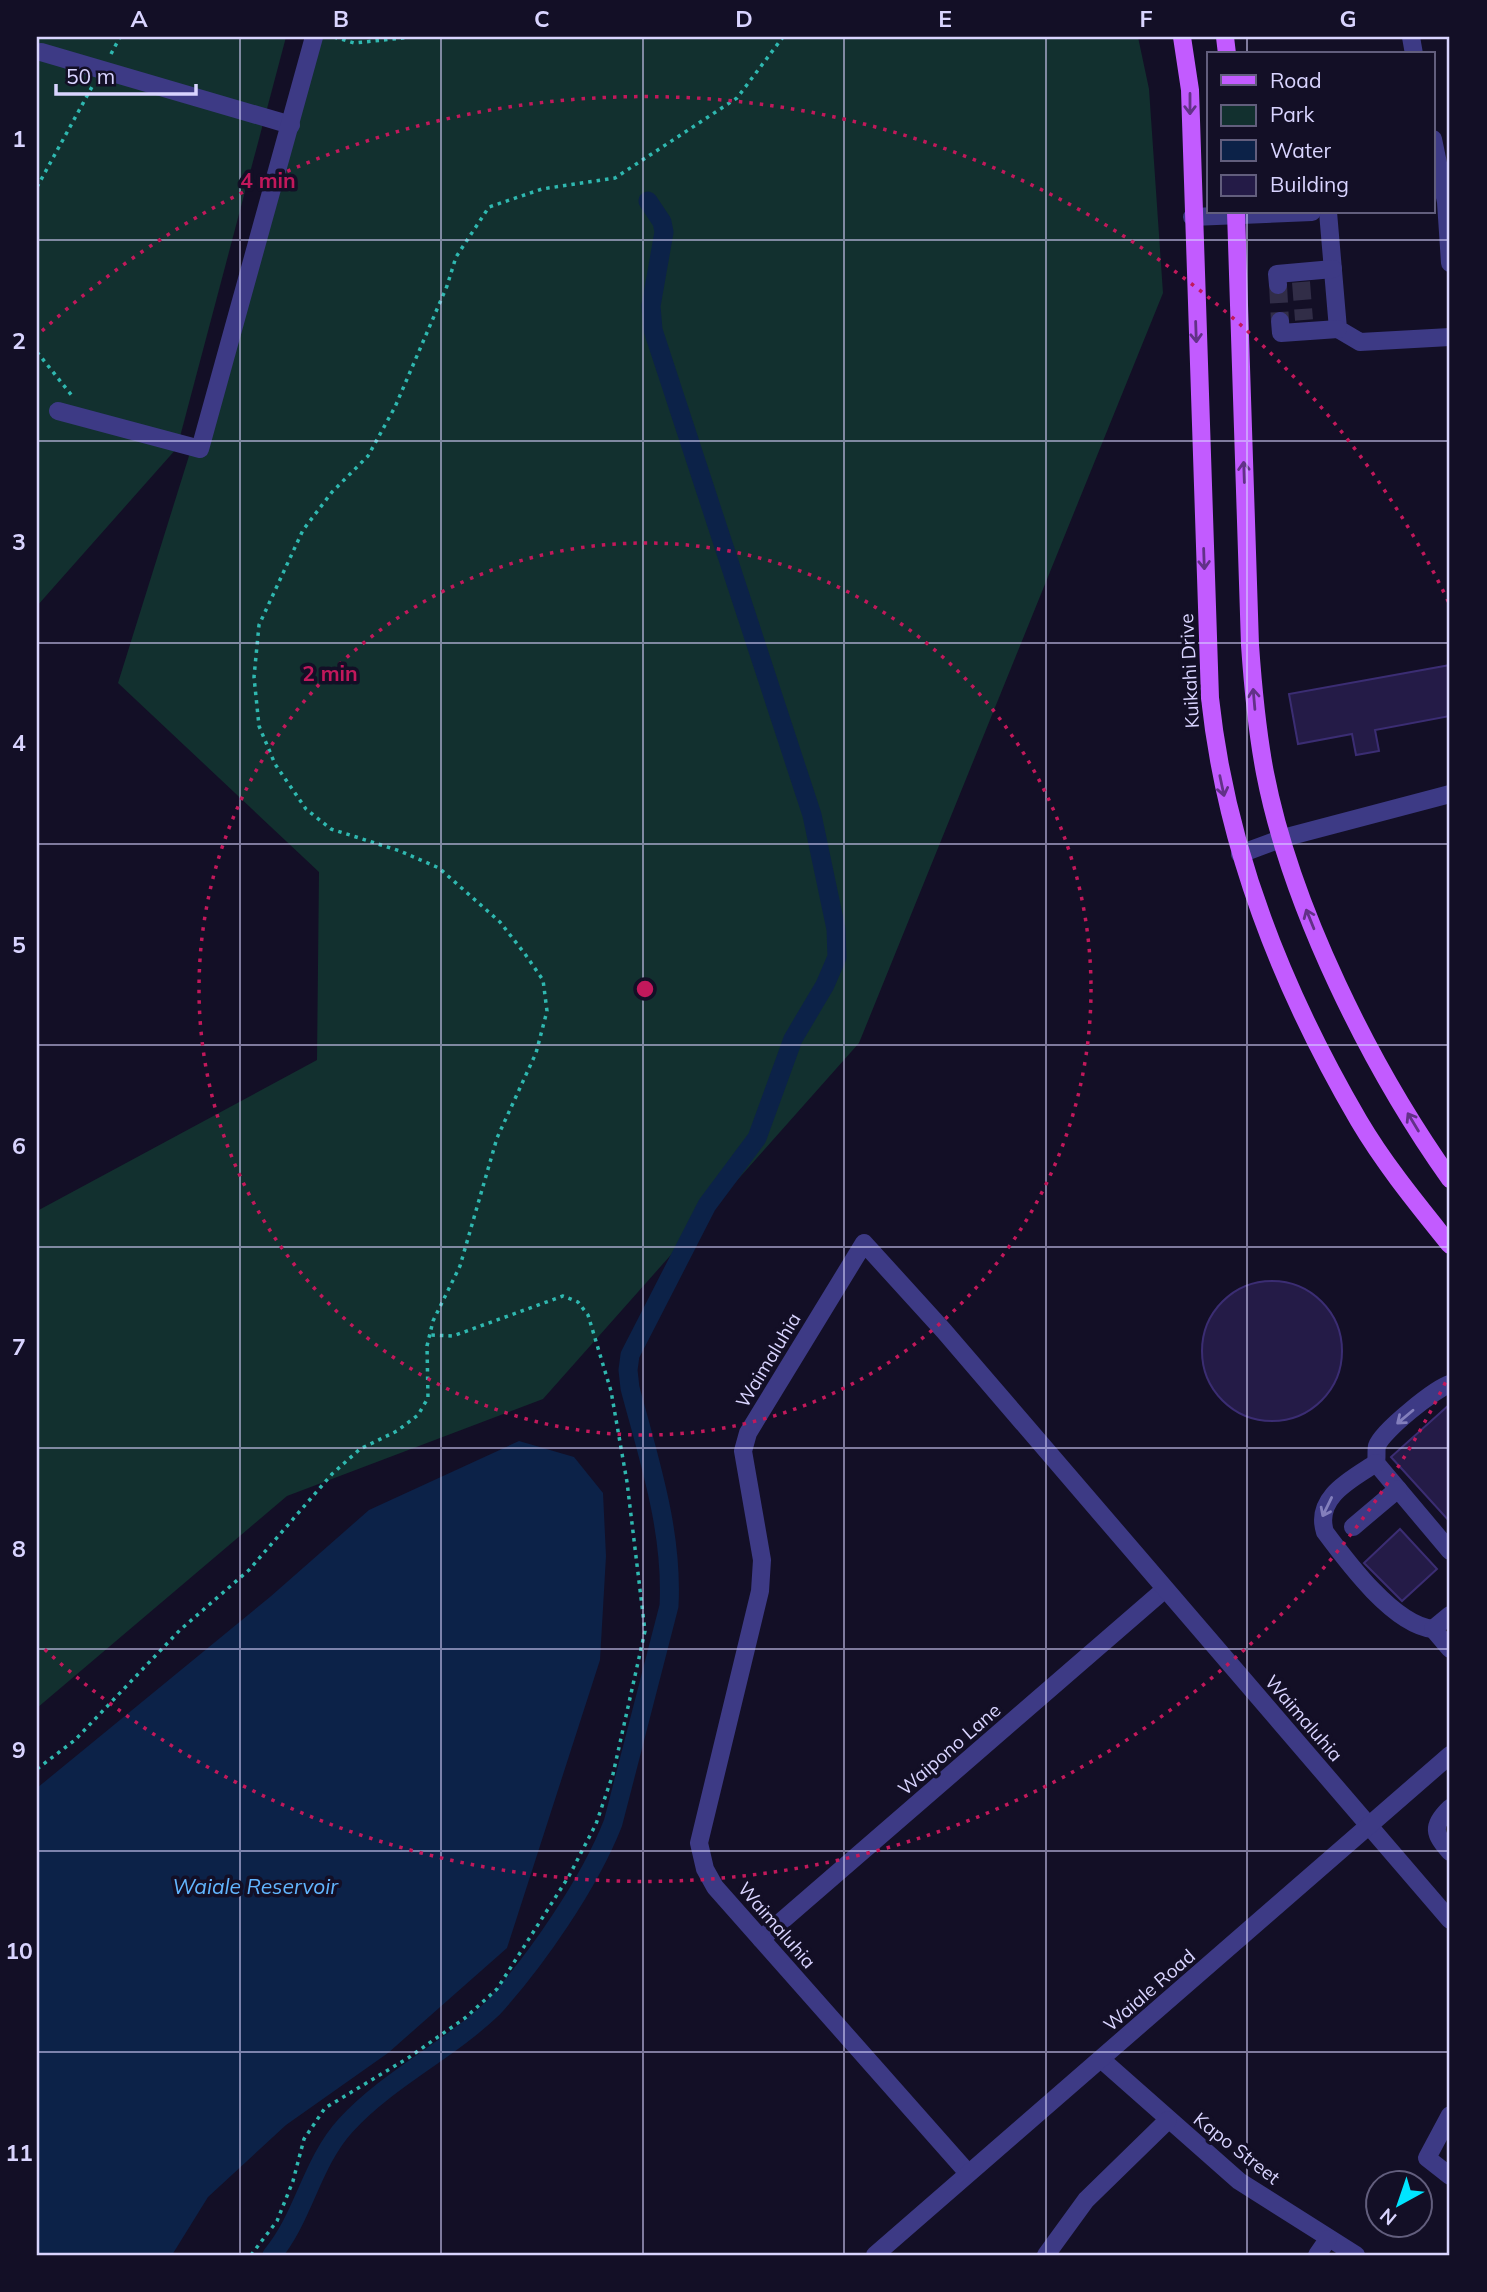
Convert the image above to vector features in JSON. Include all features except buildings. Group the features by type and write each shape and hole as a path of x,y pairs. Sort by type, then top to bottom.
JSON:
{"main road":[{"name":"Kuikahi Drive","path":"1182,37 1189,90 1210,698 1216,758 1240,854 1282,968 1359,1121 1400,1181 1450,1245"},
{"path":"1236,214 1250,645 1255,709 1265,775 1295,881 1318,941 1382,1070 1450,1179"}],"street":[{"path":"58,411 200,449 314,37"},
{"path":"41,52 291,125"},
{"path":"1434,145 1450,263"},
{"path":"1192,217 1236,214"},
{"path":"1328,214 1338,329"},
{"path":"1278,285 1277,274 1300,277 1334,270"},
{"path":"1280,321 1281,333 1304,326 1338,329 1360,342 1450,337"},
{"path":"1240,854 1283,838 1450,794"},
{"name":"Waimaluhia","path":"968,2173 715,1887 705,1869 699,1843 761,1591 761,1560 743,1451 748,1433 864,1243 944,1331 1450,1920"},
{"path":"1450,1384 1434,1393 1384,1435 1377,1446 1376,1463 1450,1551"},
{"path":"1376,1463 1347,1483 1325,1505 1321,1519 1325,1531 1396,1612 1419,1628 1433,1629 1450,1615"},
{"path":"1353,1527 1398,1489"},
{"name":"Waipono Lane","path":"761,1939 1164,1590"},
{"path":"1433,1629 1450,1649"},
{"name":"Waiale Road","path":"875,2255 1450,1755"},
{"path":"1450,1808 1438,1819 1434,1828 1437,1838 1450,1852"},
{"name":"Kapo Street","path":"1101,2060 1239,2180 1356,2255"},
{"path":"1450,2115 1429,2149 1427,2158 1450,2176"},
{"path":"1046,2255 1086,2200 1168,2120"},
{"path":"1318,2255 1328,2239"}],"path":[{"path":"37,187 120,37"},
{"path":"334,37 354,43 412,37"},
{"path":"37,1769 75,1740 180,1630 249,1570 332,1474 359,1449 397,1431 418,1415 428,1398 427,1346 430,1335 460,1266 497,1138 536,1054 547,1011 543,980 500,922 439,868 331,829 306,809 275,764 259,726 254,677 259,625 303,530 332,492 368,456 395,407 447,286 456,257 489,207 542,189 615,178 737,98 783,37"},
{"path":"37,352 90,420"},
{"path":"251,2255 277,2221 293,2181 304,2139 325,2108 465,2018 497,1989 519,1959 569,1876 596,1824 613,1774 639,1663 645,1631 627,1482 611,1391 588,1315 578,1302 563,1296 453,1336 430,1335"}],"green space":[{"path":"37,37 286,37 177,448 37,606"},
{"path":"320,37 1138,37 1149,89 1163,293 859,1043 543,1399 287,1496 37,1708 37,1211 317,1060 319,872 118,683"}],"water":[{"name":"Waiale Reservoir","path":"519,1441 574,1457 603,1493 606,1556 600,1660 507,1948 388,2053 286,2125 208,2197 172,2255 37,2255 37,1788 270,1597 369,1510"}],"waterway":[{"path":"272,2255 292,2224 324,2156 346,2125 380,2093 457,2038 493,2008 527,1967 560,1920 603,1846 613,1823 669,1606 663,1523 652,1469 630,1388 630,1355 707,1205 757,1138 793,1039 825,985 837,957 836,929 812,815 653,330 651,306 664,232 662,222 648,201"}],"tunnel":[{"path":"1301,282 1304,320"},
{"path":"1278,285 1280,321"}]}
